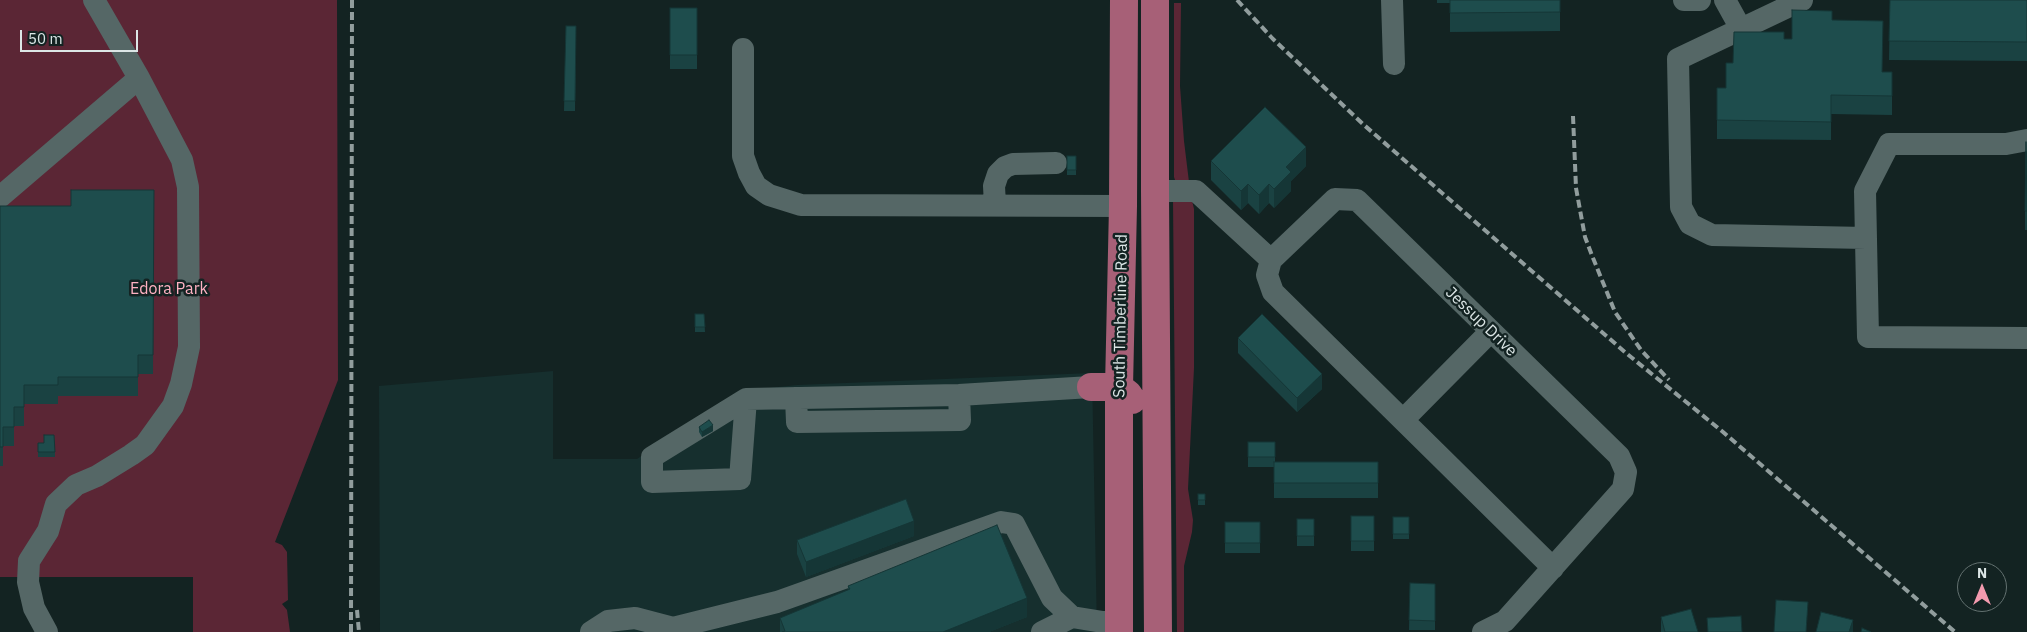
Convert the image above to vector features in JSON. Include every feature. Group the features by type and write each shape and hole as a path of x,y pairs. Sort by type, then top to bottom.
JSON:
{"main road":[{"name":"South Timberline Road","path":"1120,623 1119,387 1123,206 1124,0"},
{"name":"South Timberline Road","path":"1156,0 1155,191 1158,632"},
{"path":"1091,387 1119,387 1128,394 1135,408 1140,464 1141,549 1144,582 1154,632"}],"street":[{"path":"47,632 34,608 28,582 30,560 48,531 56,504 76,485 97,476 145,445 173,406 181,384 190,347 188,187 182,160 139,78 94,0"},
{"path":"1392,0 1394,64"},
{"path":"1684,0 1700,0"},
{"path":"1725,0 1741,29"},
{"path":"1802,0 1678,59 1681,207 1690,224 1712,235 1866,238"},
{"path":"743,49 743,156 756,186 769,195 801,205 1123,206"},
{"path":"0,197 139,78"},
{"path":"2027,140 2006,144 1889,144 1865,191 1868,337 2027,338"},
{"path":"994,205 994,186 998,174 1005,167 1013,164 1056,163"},
{"path":"1155,191 1196,191 1271,260 1266,275 1273,292 1553,568"},
{"name":"Jessup Drive","path":"1271,260 1335,199 1357,200 1618,456 1626,472 1622,490 1505,620 1483,632"},
{"path":"1403,420 1491,331"},
{"path":"746,398 740,479 652,482 652,457 746,398 959,395 1091,387"},
{"path":"591,632 608,621 635,618 672,628 777,602 1001,522 1014,524 1052,598 1072,617 1120,623"},
{"path":"1042,632 1072,617"}],"shaded area":[{"path":"553,371 553,459 637,459 714,407 760,389 797,385 1092,373 1097,632 380,632 379,386"}],"green space":[{"name":"Edora Park","path":"0,0 337,0 338,380 275,542 282,545 287,552 288,600 282,604 287,610 290,632 193,632 193,577 0,577"},
{"path":"1174,3 1181,3 1180,86 1189,182 1175,180 1174,177"},
{"path":"1191,196 1194,209 1194,368 1188,489 1193,520 1184,566 1184,632 1177,632 1173,200"}],"building":[{"path":"1450,0 1560,0 1560,12 1450,13"},
{"path":"1890,0 2027,0 2027,42 1889,41"},
{"path":"670,8 697,8 697,55 670,55"},
{"path":"1792,10 1832,11 1832,20 1883,21 1882,72 1892,72 1892,96 1831,95 1831,122 1717,120 1717,88 1726,88 1726,63 1733,63 1734,32 1784,32 1784,39 1792,39"},
{"path":"566,26 576,26 575,101 564,101"},
{"path":"1265,107 1306,147 1286,167 1291,172 1274,189 1269,184 1259,195 1248,184 1241,191 1211,161"},
{"path":"2026,142 2027,211 2025,211"},
{"path":"1067,156 1076,156 1076,170 1067,170"},
{"path":"71,190 154,190 153,355 138,355 138,377 58,377 58,385 24,385 24,407 14,407 14,427 3,427 3,447 0,447 0,206 71,206"},
{"path":"695,314 704,314 705,327 695,327"},
{"path":"1262,314 1322,374 1297,398 1238,338"},
{"path":"709,420 713,425 702,432 699,427"},
{"path":"44,435 54,435 55,452 38,452 38,443 44,443"},
{"path":"1248,442 1275,442 1275,457 1248,457"},
{"path":"1274,462 1378,462 1378,483 1274,483"},
{"path":"1198,494 1205,494 1205,500 1198,500"},
{"path":"906,499 914,521 806,562 797,540"},
{"path":"1351,516 1374,516 1374,541 1351,541"},
{"path":"1393,517 1409,517 1409,534 1393,534"},
{"path":"1297,519 1314,519 1314,536 1297,536"},
{"path":"1225,522 1260,522 1260,543 1225,543"},
{"path":"997,525 1027,598 943,632 782,632 785,631 780,618 850,589 848,586"},
{"path":"1410,583 1435,584 1435,621 1409,620"},
{"path":"1776,600 1808,602 1806,632 1774,632"},
{"path":"1691,609 1698,632 1665,632 1661,617"},
{"path":"1821,612 1853,620 1849,632 1816,632"},
{"path":"1741,616 1742,632 1708,632 1707,618"},
{"path":"1862,628 1871,632 1861,632"}],"railway":[{"path":"351,632 352,0"},
{"path":"1237,0 1273,39 1364,125 1626,353 1723,432 1955,632"},
{"path":"1573,116 1576,188 1585,237 1615,312 1641,350 1669,380"},
{"path":"357,610 359,632"}]}
